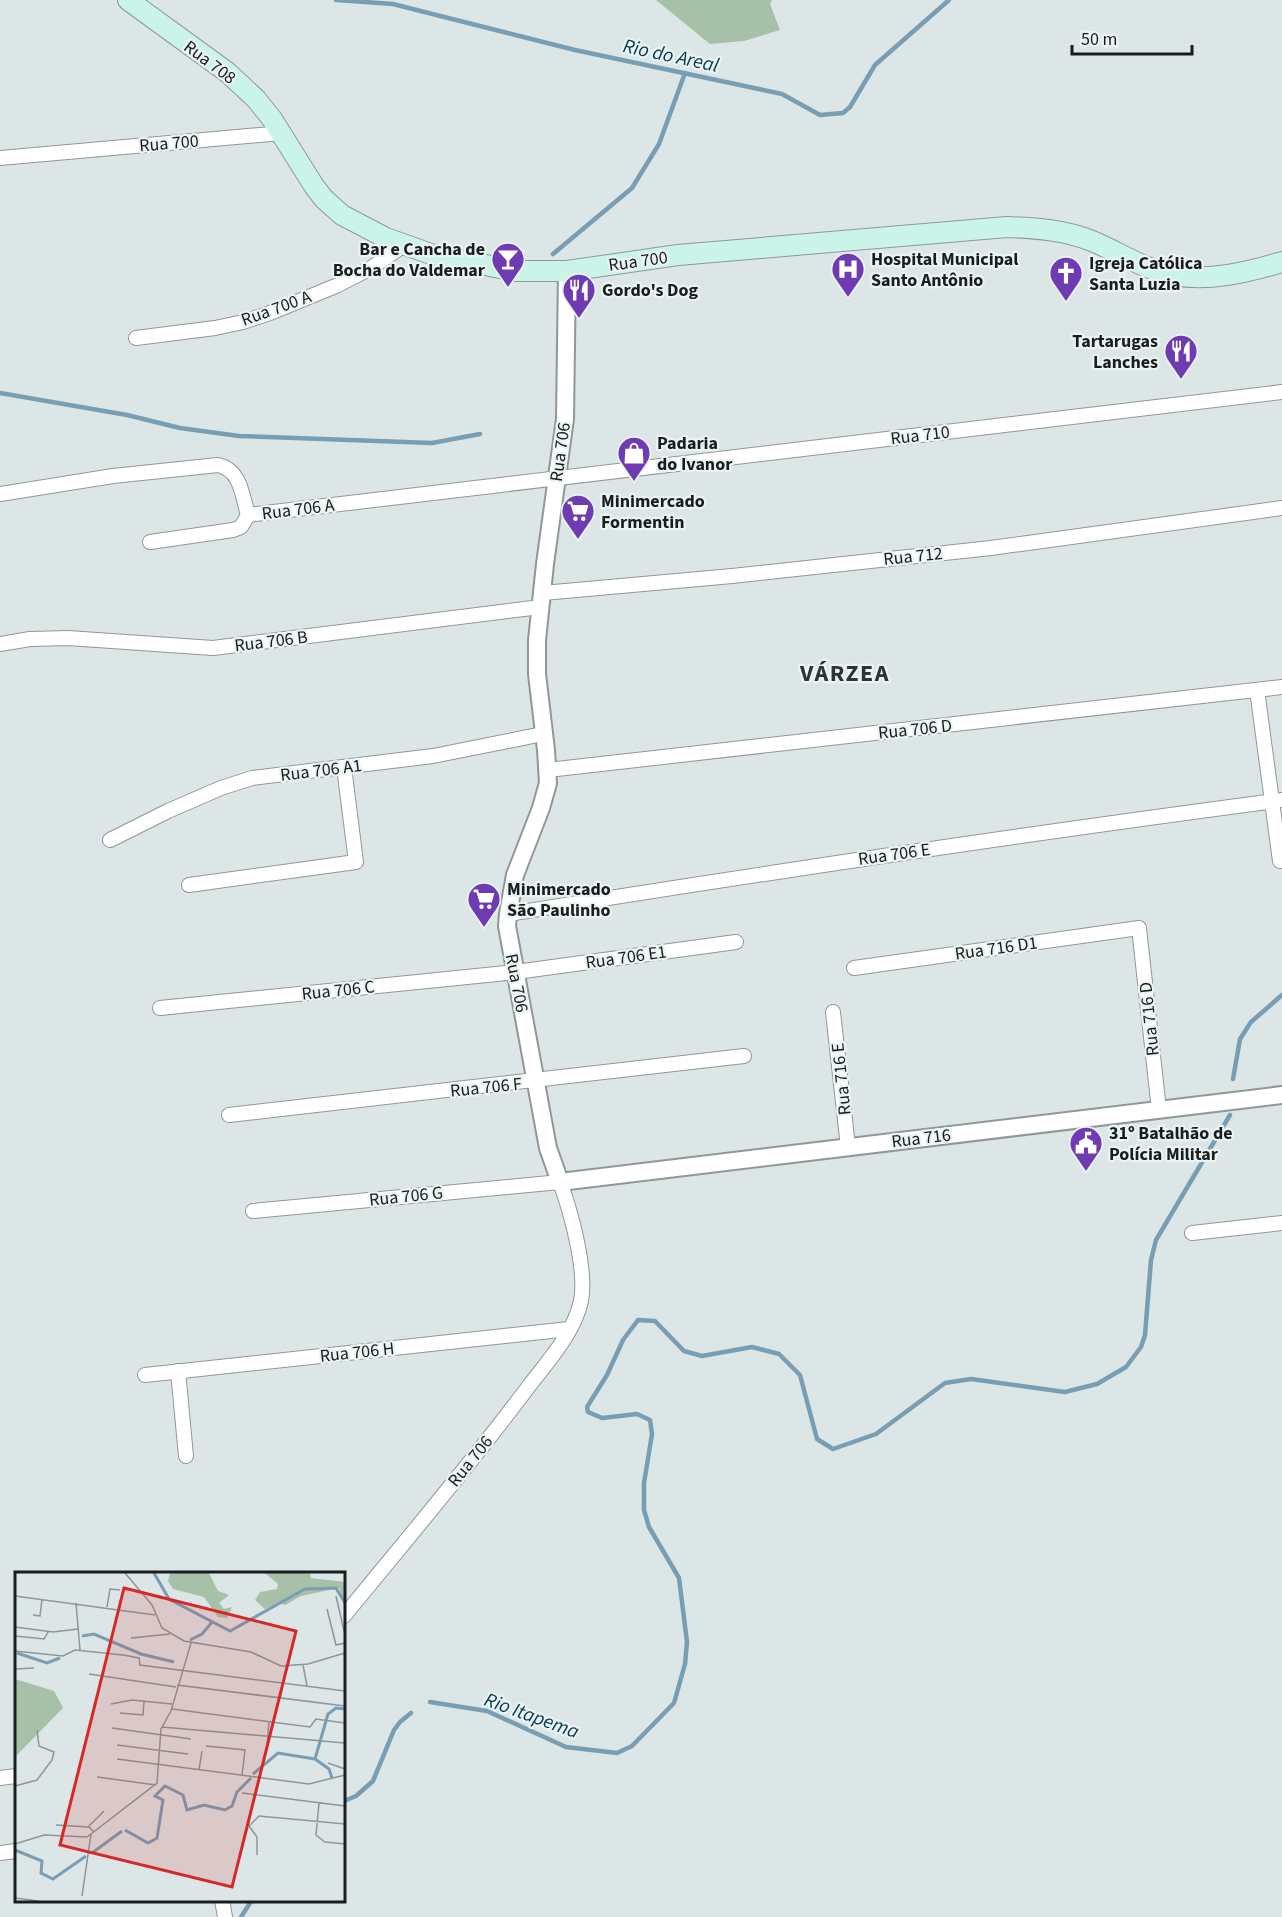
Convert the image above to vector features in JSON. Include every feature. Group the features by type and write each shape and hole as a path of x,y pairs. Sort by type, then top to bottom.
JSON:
{"main road":[{"name":"Rua 708","path":"128,0 227,72 264,109 282,133"},
{"name":"Rua 700","path":"282,133 314,186 342,215 404,245 431,254 515,272 567,271 678,255 1007,227 1069,234 1090,240 1158,271 1179,276 1217,276 1282,262"}],"street":[{"name":"Rua 700","path":"0,158 282,133"},
{"name":"Rua 700 A","path":"136,338 215,328 270,313 355,277 404,245"},
{"name":"Rua 706","path":"345,1615 523,1394 570,1329 581,1301 582,1276 573,1221 549,1148 509,938 508,914 515,875 545,795 548,770 537,657 544,564 565,419 567,271"},
{"name":"Rua 710","path":"558,478 1282,392"},
{"name":"Rua 706 A","path":"0,494 113,476 218,465 232,471 237,478 248,515 558,478"},
{"name":"Rua 712","path":"541,600 980,549 1282,508"},
{"path":"150,542 233,531 241,527 248,515"},
{"name":"Rua 706 B","path":"0,644 30,639 68,638 213,648 541,600"},
{"name":"Rua 706 D","path":"548,770 1282,687"},
{"path":"1257,690 1277,801 1280,861"},
{"name":"Rua 706 A1","path":"110,840 168,811 236,782 252,778 433,756 543,734"},
{"path":"189,885 356,861 344,767"},
{"name":"Rua 706 E","path":"508,914 741,876 1277,801"},
{"name":"Rua 716 D1","path":"854,968 1139,928"},
{"name":"Rua 716 D","path":"1139,928 1159,1110"},
{"name":"Rua 706 E1","path":"516,972 736,942"},
{"name":"Rua 706 C","path":"160,1008 516,972"},
{"name":"Rua 716 E","path":"833,1012 848,1147"},
{"name":"Rua 706 F","path":"229,1115 744,1056"},
{"name":"Rua 716","path":"560,1182 1282,1095"},
{"name":"Rua 706 G","path":"253,1211 560,1182"},
{"path":"1192,1233 1282,1223"},
{"name":"Rua 706 H","path":"145,1375 570,1329"},
{"path":"178,1371 186,1456"},
{"path":"0,1778 15,1776"},
{"path":"0,1853 15,1851"},
{"path":"222,1902 225,1917"}],"green space":[{"path":"656,0 772,0 770,4 780,30 744,41 710,44"}],"waterway":[{"name":"Rio do Areal","path":"336,0 393,4 575,50 782,94 820,115 843,113 850,107 875,65 949,0"},
{"path":"553,254 632,188 659,144 685,73"},
{"path":"0,393 127,415 180,428 239,436 432,443 480,434"},
{"name":"Rio Itapema","path":"1233,1079 1240,1039 1251,1022 1282,995"},
{"name":"Rio Itapema","path":"430,1702 487,1711 566,1747 617,1753 632,1746 674,1703 685,1664 687,1642 679,1578 649,1527 644,1510 644,1483 652,1434 650,1420 637,1414 602,1418 588,1412 587,1407 607,1375 623,1340 638,1320 655,1321 684,1351 702,1356 752,1347 779,1354 800,1375 817,1439 833,1449 876,1434 945,1383 971,1379 1065,1392 1097,1384 1126,1367 1141,1347 1145,1335 1151,1260 1156,1240 1230,1115"},
{"name":"Rio Itapema","path":"345,1801 356,1796 373,1781 394,1730 411,1713"},
{"name":"Rio Itapema","path":"241,1917 251,1902"}],"place":[{"name":"Bar e Cancha de Bocha do Valdemar","path":"508,288"},
{"name":"Hospital Municipal Santo Antônio","path":"848,298"},
{"name":"Igreja Católica Santa Luzia","path":"1066,302"},
{"name":"Gordo's Dog","path":"579,319"},
{"name":"Tartarugas Lanches","path":"1181,380"},
{"name":"Padaria do Ivanor","path":"634,482"},
{"name":"Minimercado Formentin","path":"578,540"},
{"name":"Minimercado São Paulinho","path":"484,928"},
{"name":"31º Batalhão de Polícia Militar","path":"1086,1172"}],"district":[{"name":"VÁRZEA","path":"845,673"}]}
